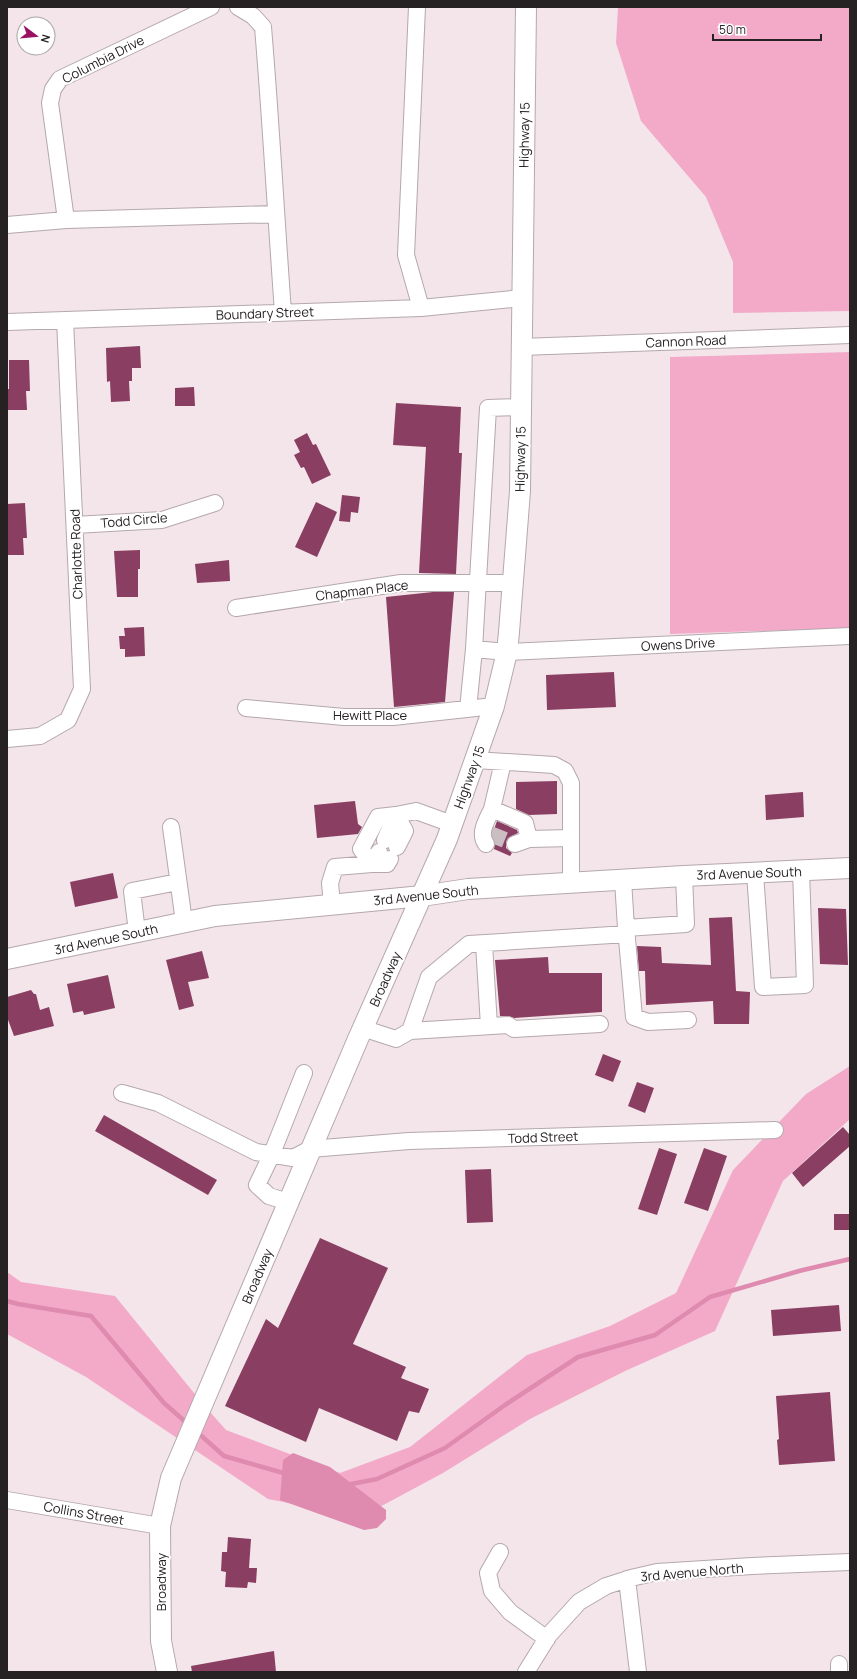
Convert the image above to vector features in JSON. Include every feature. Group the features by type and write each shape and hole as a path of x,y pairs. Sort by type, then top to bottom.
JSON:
{"main road":[{"name":"Highway 15","path":"422,896 452,824 494,706 507,652 520,491 526,7"},
{"name":"3rd Avenue South","path":"7,958 215,916 422,896 468,889 850,868"},
{"name":"Broadway","path":"167,1672 161,1641 160,1526 171,1478 362,1028 422,896"}],"street":[{"name":"Columbia Drive","path":"66,220 50,103 53,89 60,79 211,7"},
{"path":"238,7 253,16 263,28 274,162 282,312"},
{"path":"417,7 406,254 421,308"},
{"path":"7,225 66,220 276,214"},
{"name":"Boundary Street","path":"7,322 421,308 522,298"},
{"name":"Charlotte Road","path":"7,739 40,736 68,720 82,689 65,320"},
{"name":"Cannon Road","path":"521,347 850,335"},
{"path":"468,709 474,649 488,408 520,407"},
{"name":"Todd Circle","path":"75,525 162,520 215,503"},
{"name":"Chapman Place","path":"236,608 401,583 513,583"},
{"name":"Owens Drive","path":"474,649 507,652 850,636"},
{"name":"Hewitt Place","path":"246,708 344,717 386,717 494,706"},
{"path":"475,760 554,764 565,771 571,783 571,883"},
{"path":"486,836 503,762"},
{"path":"492,809 525,823 519,845 571,838"},
{"path":"384,852 361,849 378,817 396,816 416,811 452,824"},
{"path":"332,905 330,884 335,867 384,852 405,831 396,816"},
{"path":"171,827 184,922"},
{"path":"755,873 763,987 770,987 805,985 801,871"},
{"path":"410,1031 429,977 469,944 484,944 627,931 686,924 684,876"},
{"path":"623,880 634,1017 648,1022 688,1020"},
{"path":"137,932 132,891 178,882"},
{"path":"484,944 489,1026"},
{"path":"362,1028 396,1039 410,1031 508,1025 514,1029 600,1024"},
{"path":"288,1202 269,1196 257,1185 271,1156 304,1073"},
{"name":"Todd Street","path":"122,1093 158,1103 256,1152 271,1156 293,1158 310,1150 409,1141 775,1130"},
{"name":"Collins Street","path":"7,1500 160,1526"},
{"path":"500,1552 488,1573 492,1591 510,1612 547,1639"},
{"name":"3rd Avenue North","path":"526,1672 547,1639 579,1602 606,1586 657,1572 850,1562"},
{"path":"627,1579 638,1672"}],"shaded area":[{"path":"618,7 850,7 850,311 733,313 733,262 706,197 641,121 616,43"},
{"path":"850,352 850,628 670,634 670,357"},
{"path":"850,1066 850,1119 783,1181 715,1331 625,1371 530,1419 443,1473 361,1517 268,1499 86,1377 7,1334 7,1272 21,1282 115,1296 226,1430 340,1473 410,1447 527,1355 610,1326 676,1293 733,1170 806,1094"},
{"path":"293,1453 330,1467 386,1510 386,1519 377,1528 364,1530 280,1500 283,1460"}],"building":[{"path":"140,346 141,368 132,368 132,381 129,381 130,401 111,402 110,381 107,382 106,348"},
{"path":"9,360 29,360 30,391 26,391 27,410 8,410 7,389 9,389"},
{"path":"194,387 195,406 175,406 175,388"},
{"path":"396,403 461,407 459,453 462,453 456,574 419,573 426,447 393,445"},
{"path":"307,433 313,445 316,444 331,475 312,484 304,467 301,468 294,455 300,452 294,440"},
{"path":"342,495 360,497 358,513 351,512 350,522 339,521"},
{"path":"316,502 337,512 317,557 295,547"},
{"path":"25,503 27,538 23,538 24,555 7,555 7,504"},
{"path":"140,550 138,597 117,597 114,551"},
{"path":"229,560 230,581 197,583 195,564"},
{"path":"433,592 454,592 445,702 394,707 386,597"},
{"path":"144,627 145,656 125,657 125,649 120,649 119,636 125,636 124,628"},
{"path":"614,672 616,707 547,710 546,675"},
{"path":"557,781 557,814 529,815 516,809 516,782"},
{"path":"803,792 804,817 766,820 765,795"},
{"path":"355,801 358,824 362,827 358,834 317,838 314,805"},
{"path":"497,821 517,830 518,833 508,838 506,842 506,848 512,853 510,856 494,849 495,844 493,832"},
{"path":"113,873 118,898 75,907 70,882"},
{"path":"818,908 846,909 848,965 820,964"},
{"path":"732,917 736,991 750,992 749,1024 714,1024 713,1001 646,1005 645,971 639,971 637,946 661,947 662,963 711,965 709,918"},
{"path":"202,951 209,978 188,982 194,1006 179,1010 166,960"},
{"path":"548,957 549,973 602,973 602,1012 514,1018 500,1016 495,960"},
{"path":"108,975 115,1008 84,1015 83,1011 73,1013 67,984"},
{"path":"31,990 34,994 36,994 40,1010 49,1007 54,1026 14,1036 7,1017 7,997"},
{"path":"603,1054 621,1061 613,1082 595,1075"},
{"path":"637,1082 654,1088 645,1113 628,1106"},
{"path":"104,1115 217,1180 208,1195 95,1131"},
{"path":"843,1127 850,1135 850,1146 803,1187 792,1173"},
{"path":"659,1148 677,1154 657,1215 638,1209"},
{"path":"704,1148 727,1156 708,1211 684,1203"},
{"path":"491,1169 493,1222 467,1223 465,1170"},
{"path":"834,1214 850,1214 850,1230 834,1230"},
{"path":"320,1238 388,1268 353,1344 406,1367 401,1378 429,1389 419,1413 409,1411 397,1441 319,1408 306,1442 225,1406 266,1319 278,1328"},
{"path":"839,1305 841,1331 773,1336 771,1310"},
{"path":"830,1392 835,1461 779,1465 776,1396"},
{"path":"228,1537 251,1539 249,1568 257,1568 256,1583 248,1582 247,1588 225,1587 226,1572 221,1571 222,1552 227,1552"},
{"path":"274,1651 276,1672 192,1672 191,1666"}],"waterway":[{"path":"346,1485 377,1479 445,1448 505,1405 578,1357 655,1335 710,1297 799,1271 850,1259"},
{"path":"7,1301 91,1316 164,1403 189,1425"},
{"path":"196,1431 224,1456 287,1474"}],"tunnel":[{"path":"490,834 515,844"}]}
